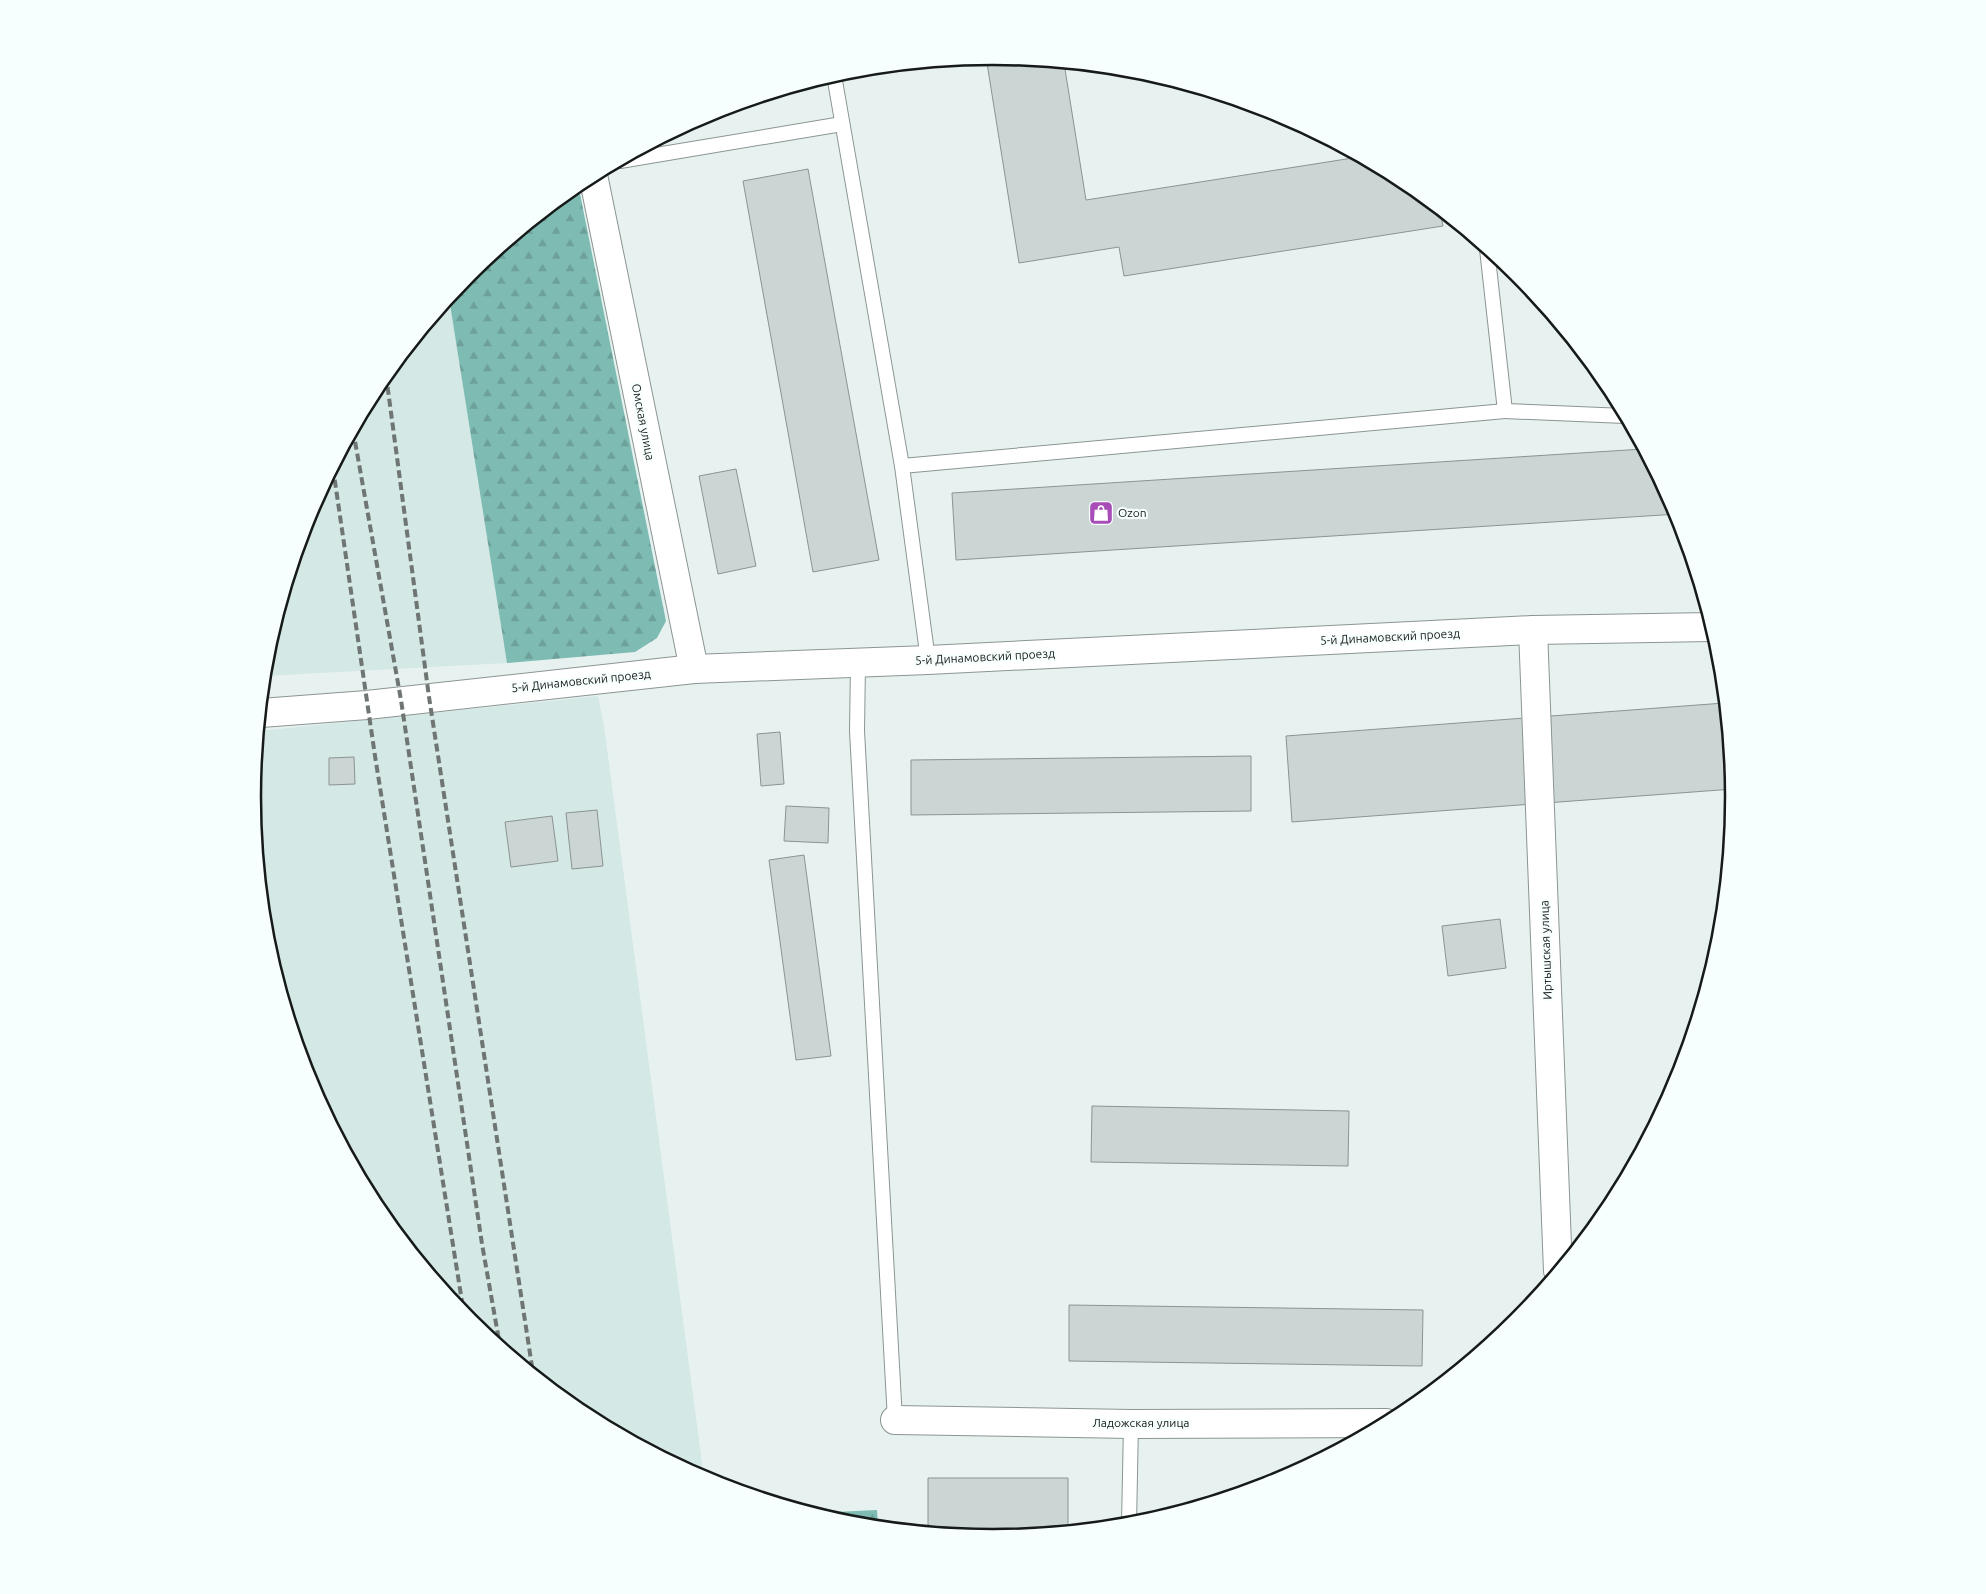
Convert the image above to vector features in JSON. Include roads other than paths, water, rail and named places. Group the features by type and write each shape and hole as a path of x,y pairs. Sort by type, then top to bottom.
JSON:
{"street":[{"name":"Омская улица","path":"595,183 694,669"},
{"name":"5-й Динамовский проезд","path":"266,712 367,705 694,669 928,660 1534,630 1705,627"},
{"name":"Иртышская улица","path":"1534,630 1558,1262"},
{"name":"Ладожская улица","path":"895,1420 1131,1424 1372,1423"}],"lane":[{"path":"835,83 902,466 928,660"},
{"path":"638,157 842,124"},
{"path":"1488,258 1506,411"},
{"path":"902,466 1506,411 1618,416"},
{"path":"858,663 857,731 895,1420"},
{"path":"1130,1516 1131,1424"}],"railway":[{"path":"387,385 429,697 532,1365"},
{"path":"355,439 401,700 482,1244 498,1336"},
{"path":"334,477 375,756 462,1301"}],"place":[{"name":"Ozon","path":"1101,513"}]}
